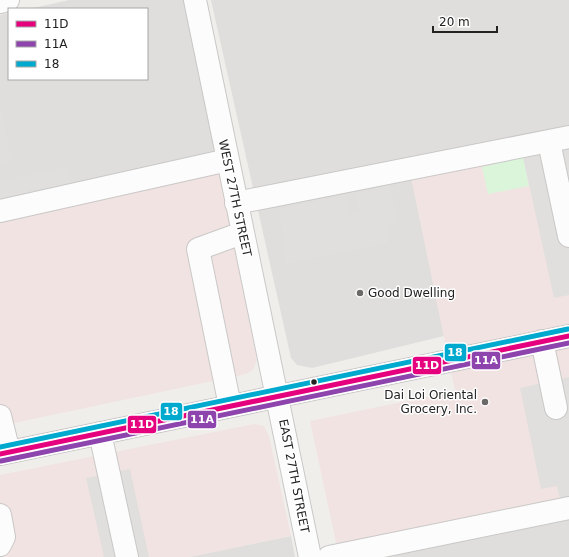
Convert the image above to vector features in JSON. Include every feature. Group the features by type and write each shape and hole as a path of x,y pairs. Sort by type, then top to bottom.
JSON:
{"street":[{"path":"0,2 8,0"},
{"name":"WEST 27TH STREET","path":"195,0 242,233 277,396"},
{"path":"236,203 559,140 569,236"},
{"path":"0,211 228,160"},
{"path":"230,406 198,249 242,233"},
{"path":"0,416 4,453 569,336"},
{"path":"542,341 556,408"},
{"name":"EAST 27TH STREET","path":"277,396 310,557"},
{"path":"100,433 127,557"},
{"path":"329,557 569,508"},
{"path":"0,515 4,537 0,546"}],"shaded area":[{"path":"69,0 184,0 218,167 0,214 0,15 8,13 8,80 148,80 148,8 33,8"},
{"path":"211,0 569,0 569,142 411,176 444,336 312,368 297,365 291,358"},
{"path":"0,104 12,162 0,164"},
{"path":"569,142 569,504 338,552 310,421 455,391 411,176"},
{"path":"569,147 569,295 554,298 523,157"},
{"path":"67,167 71,184 0,199 0,181"},
{"path":"218,167 257,360 253,370 246,374 0,426 0,214"},
{"path":"389,185 398,223 386,226 389,243 286,264 279,209 346,194 350,215 360,213 356,193"},
{"path":"569,377 569,497 560,499 557,486 541,489 520,388"},
{"path":"254,424 264,426 269,436 291,536 189,557 0,557 0,475"},
{"path":"130,469 149,557 104,557 86,478"},
{"path":"569,504 569,557 330,557"},
{"path":"291,536 295,557 189,557"}],"green space":[{"path":"523,157 529,186 488,194 482,167"}],"transit line":[{"name":"18","path":"0,447 568,329"},
{"name":"11D","path":"0,454 569,336"},
{"name":"11A","path":"1,461 569,343"}],"place":[{"name":"Good Dwelling","path":"360,293"},
{"name":"Dai Loi Oriental Grocery, Inc.","path":"485,402"}]}
